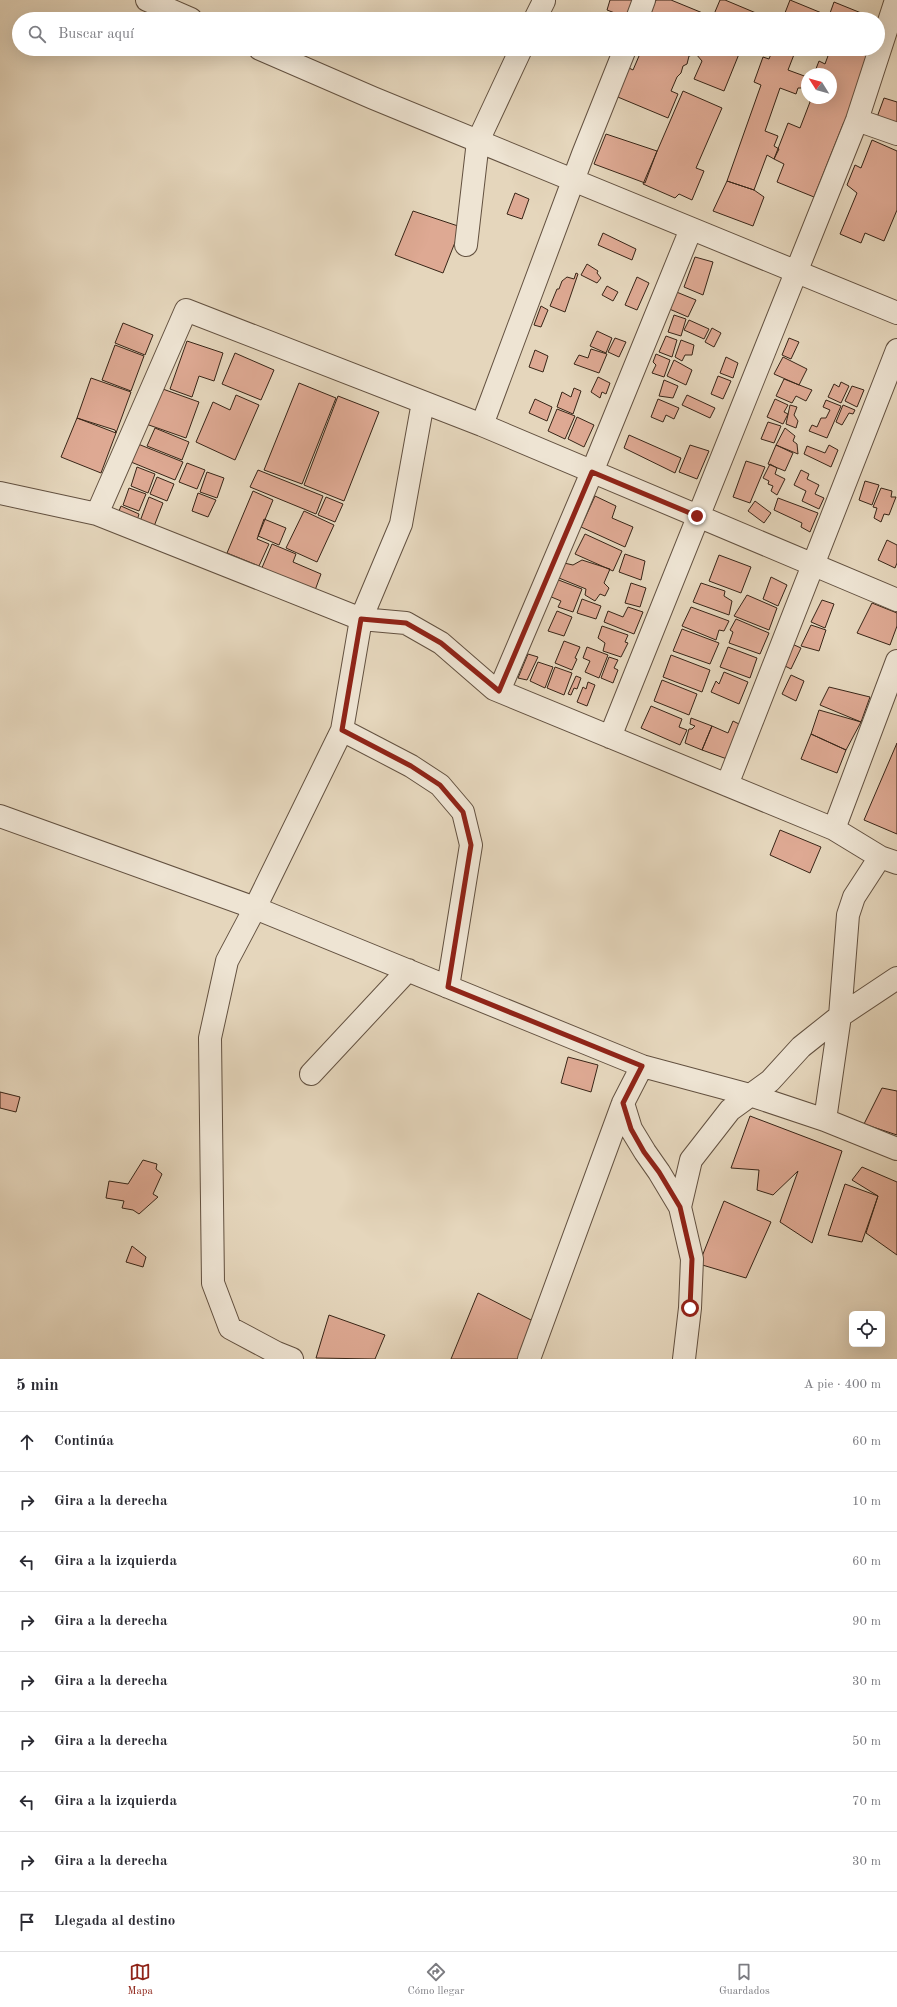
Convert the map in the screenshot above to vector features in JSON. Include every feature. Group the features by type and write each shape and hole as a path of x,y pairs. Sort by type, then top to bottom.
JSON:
{"street":[{"path":"147,0 175,12"},
{"path":"640,12 644,0"},
{"path":"885,39 894,13"},
{"path":"277,56 574,181 897,313"},
{"path":"466,245 478,141 518,56"},
{"path":"482,425 622,56"},
{"path":"610,737 697,516 797,272 857,120 879,56"},
{"path":"857,120 897,134"},
{"path":"499,691 592,472 691,229"},
{"path":"98,514 186,310 482,425 897,600"},
{"path":"727,785 897,350"},
{"path":"292,1359 277,1353 230,1328 212,1283 210,1038 227,961 255,908 342,730 361,619 401,524 423,402"},
{"path":"0,493 98,514 361,619 406,623 441,643 499,691 834,829 888,860 854,897 848,915 840,1016 825,1120"},
{"path":"834,829 897,661"},
{"path":"342,730 411,766 440,785 463,812 471,845 448,987"},
{"path":"0,816 255,908 642,1066 750,1095 825,1120 897,1149"},
{"path":"311,1074 408,970"},
{"path":"680,1207 687,1170 691,1160 730,1110 770,1081 801,1047 840,1016 897,978"},
{"path":"529,1359 623,1103 642,1066"},
{"path":"623,1103 631,1129 644,1152 659,1172 680,1207 692,1259 690,1308 684,1359"}],"building":[{"path":"610,0 635,0 630,12 612,12 607,10"},
{"path":"656,0 671,0 700,12 651,12"},
{"path":"720,0 725,0 754,12 715,12"},
{"path":"790,0 819,12 785,12"},
{"path":"834,2 859,12 830,12"},
{"path":"639,56 689,56 687,64 683,66 681,73 677,77 671,91 678,94 668,118 613,95 625,66 633,70"},
{"path":"698,56 738,56 724,91 694,79 702,61"},
{"path":"770,56 793,56 788,70 801,75 801,88 798,88 796,94 780,88 765,131 778,136 774,146 779,149 774,159 767,155 754,190 727,181 761,85 754,82 763,57 769,59"},
{"path":"828,56 872,56 850,125 844,122 814,197 777,182 784,164 774,159 788,123 800,128 809,104 837,104 837,68 816,68 819,61 825,64"},
{"path":"683,91 722,108 696,168 704,171 692,200 679,194 675,198 643,184"},
{"path":"884,98 897,102 897,128 876,120"},
{"path":"606,134 657,151 645,183 594,164"},
{"path":"872,140 897,151 897,210 884,241 865,233 861,243 840,234 857,193 847,185 855,165 861,168"},
{"path":"727,181 754,190 764,197 753,226 713,211"},
{"path":"515,193 529,199 522,219 507,214"},
{"path":"413,211 461,227 443,273 395,255"},
{"path":"603,233 636,249 632,260 598,245"},
{"path":"695,257 713,262 703,295 684,287"},
{"path":"587,264 598,271 597,273 601,278 597,283 581,275"},
{"path":"576,273 578,274 565,312 550,306 562,281 567,277 574,279"},
{"path":"637,277 649,283 637,310 625,305"},
{"path":"607,286 618,292 613,301 602,295"},
{"path":"674,291 696,300 688,317 667,308"},
{"path":"541,306 548,310 541,327 534,325"},
{"path":"674,315 686,319 681,336 668,332"},
{"path":"689,320 709,329 704,339 684,330"},
{"path":"123,323 153,335 145,355 115,343"},
{"path":"712,328 721,333 714,347 705,342"},
{"path":"597,331 612,338 606,353 590,346"},
{"path":"666,336 677,340 672,357 659,352"},
{"path":"615,338 626,342 619,357 608,352"},
{"path":"789,338 799,342 791,359 782,355"},
{"path":"681,340 694,345 692,355 685,355 682,361 675,357"},
{"path":"187,341 223,353 214,381 199,376 192,397 170,389"},
{"path":"115,345 144,356 131,391 102,380"},
{"path":"591,349 607,354 599,373 574,364 579,355 588,358"},
{"path":"535,350 548,356 543,372 529,367"},
{"path":"235,353 274,370 261,400 222,384"},
{"path":"656,354 670,360 664,377 652,373 656,365 653,362"},
{"path":"726,357 738,363 733,378 720,373"},
{"path":"783,357 807,369 799,385 774,374"},
{"path":"674,360 692,370 686,385 667,376"},
{"path":"718,376 731,381 723,399 711,394"},
{"path":"598,377 610,383 606,394 602,392 600,398 591,392"},
{"path":"91,378 131,392 116,433 115,430 77,418"},
{"path":"784,379 812,390 806,401 796,396 792,403 776,396"},
{"path":"664,380 678,386 673,398 659,396"},
{"path":"841,382 849,386 841,403 828,397 834,384 839,387"},
{"path":"299,383 336,398 302,484 264,470"},
{"path":"852,386 864,390 857,407 845,401"},
{"path":"160,388 199,402 186,438 146,424"},
{"path":"574,388 581,391 573,414 557,407 562,392 571,397"},
{"path":"236,395 259,405 235,460 196,442 213,402 230,410"},
{"path":"687,395 715,408 710,418 682,405"},
{"path":"338,396 379,412 344,501 304,485"},
{"path":"535,399 552,407 547,421 529,413"},
{"path":"658,399 679,408 674,419 666,415 663,422 651,417"},
{"path":"775,399 788,405 784,412 788,414 783,424 767,417"},
{"path":"826,400 841,406 827,438 809,431 812,425 817,427 821,418 826,418 830,410 823,407"},
{"path":"790,405 797,407 794,415 798,421 796,428 786,424"},
{"path":"843,405 855,410 853,414 849,413 842,425 836,422"},
{"path":"557,409 575,416 565,439 548,431"},
{"path":"577,417 594,425 584,447 568,439"},
{"path":"77,418 116,433 101,473 61,457"},
{"path":"768,422 781,426 774,443 761,439"},
{"path":"155,428 189,442 182,460 147,446"},
{"path":"785,428 795,436 793,441 797,444 798,454 776,445"},
{"path":"629,435 681,458 675,473 624,448"},
{"path":"138,444 183,462 175,480 131,462"},
{"path":"690,445 709,451 697,479 679,472"},
{"path":"776,445 793,453 785,471 768,464"},
{"path":"829,445 838,450 831,467 804,454 807,446 825,453"},
{"path":"746,461 765,467 750,503 733,497"},
{"path":"187,463 205,470 197,489 179,482"},
{"path":"770,464 777,468 775,474 785,479 777,495 771,491 773,486 768,484 769,481 763,478"},
{"path":"137,467 155,474 148,493 131,486"},
{"path":"258,470 323,496 316,514 250,487"},
{"path":"801,470 809,474 807,479 819,485 815,494 824,498 819,509 802,501 806,491 794,485"},
{"path":"207,472 224,478 217,498 200,492"},
{"path":"157,477 174,484 167,501 150,494"},
{"path":"865,481 879,485 872,505 859,500"},
{"path":"129,488 146,494 139,511 123,505"},
{"path":"881,488 892,491 891,497 896,497 889,515 884,514 881,522 874,518 877,508 873,507"},
{"path":"253,491 273,500 257,539 269,544 259,566 227,553"},
{"path":"198,493 216,500 208,517 192,511"},
{"path":"595,496 616,506 612,518 633,527 625,547 581,527"},
{"path":"149,497 163,503 153,529 139,524"},
{"path":"326,497 343,504 335,522 318,515"},
{"path":"778,498 818,513 810,532 801,527 802,523 774,510"},
{"path":"755,501 771,513 764,523 748,511"},
{"path":"121,506 139,514 136,524 117,516"},
{"path":"304,511 334,525 317,562 286,548"},
{"path":"264,519 286,528 279,545 258,536"},
{"path":"585,534 622,551 613,571 575,554"},
{"path":"887,540 897,545 897,563 895,568 878,560"},
{"path":"272,544 296,554 293,562 321,574 314,593 261,570"},
{"path":"625,554 645,561 641,580 619,572"},
{"path":"719,555 751,567 741,593 709,581"},
{"path":"582,560 610,569 604,583 609,588 605,596 600,594 595,601 585,595 586,589 554,576 564,563 573,565"},
{"path":"771,577 787,585 778,606 763,599"},
{"path":"556,579 582,589 573,612 558,607 561,601 549,596"},
{"path":"631,583 646,588 640,607 625,603"},
{"path":"701,583 725,591 724,596 732,601 729,615 693,602"},
{"path":"747,595 777,608 769,630 734,616"},
{"path":"582,599 601,606 596,619 577,613"},
{"path":"822,600 834,604 825,628 811,622"},
{"path":"872,603 897,613 897,626 890,645 857,633"},
{"path":"628,607 643,612 634,634 604,622 608,611 623,617"},
{"path":"691,607 729,621 724,631 719,630 716,640 682,626"},
{"path":"557,611 572,617 564,636 548,631"},
{"path":"736,619 769,633 760,654 729,643 733,632 730,630"},
{"path":"811,625 826,630 819,651 801,646"},
{"path":"602,626 628,635 625,642 628,643 621,657 603,651 605,643 598,638"},
{"path":"682,629 719,643 710,664 673,651"},
{"path":"564,641 580,647 572,670 555,663"},
{"path":"792,644 801,648 791,669 783,665"},
{"path":"587,647 608,655 599,678 585,672 590,661 583,658"},
{"path":"728,647 757,658 750,678 720,667"},
{"path":"528,654 538,657 527,680 518,678"},
{"path":"671,655 710,670 702,692 663,677"},
{"path":"609,657 618,660 614,668 618,670 613,683 601,678"},
{"path":"538,662 553,667 545,688 530,681"},
{"path":"555,667 572,673 564,695 547,688"},
{"path":"724,672 748,682 739,704 711,692 716,681 719,684"},
{"path":"791,675 804,681 796,701 782,694"},
{"path":"576,676 581,678 577,689 574,688 571,695 568,694"},
{"path":"662,680 697,694 689,715 654,701"},
{"path":"588,682 595,685 587,706 577,702 583,687 586,689"},
{"path":"829,687 870,697 861,722 820,705"},
{"path":"651,706 682,719 679,727 687,730 680,745 641,728"},
{"path":"819,710 861,722 846,750 811,734"},
{"path":"691,718 712,726 702,750 685,743 689,729 692,729 695,726 690,724"},
{"path":"733,721 741,725 727,759 702,750 712,726 728,733"},
{"path":"811,734 846,750 837,773 801,759"},
{"path":"897,743 897,834 864,820"},
{"path":"780,830 821,847 810,873 770,855"},
{"path":"568,1057 598,1065 591,1092 561,1083"},
{"path":"882,1088 897,1091 897,1135 864,1124"},
{"path":"0,1092 20,1097 16,1112 0,1108"},
{"path":"750,1116 842,1151 812,1243 780,1222 798,1171 773,1195 757,1190 759,1170 731,1168"},
{"path":"143,1160 157,1164 156,1169 162,1174 153,1194 158,1197 139,1214 133,1210 122,1208 124,1201 106,1198 109,1181 128,1184"},
{"path":"862,1167 897,1182 897,1255 866,1233 878,1196 852,1180"},
{"path":"845,1184 878,1196 862,1242 828,1235"},
{"path":"724,1201 771,1222 746,1278 699,1264"},
{"path":"132,1246 146,1257 143,1267 126,1262"},
{"path":"478,1293 535,1322 518,1359 451,1359"},
{"path":"329,1315 385,1335 375,1359 316,1358"}],"route":[{"path":"690,1308 692,1259 680,1207 659,1172 644,1152 631,1129 623,1103 642,1066 448,987 471,845 463,812 440,785 411,766 342,730 361,619 406,623 441,643 494,689 499,691 592,472 697,516"}]}
